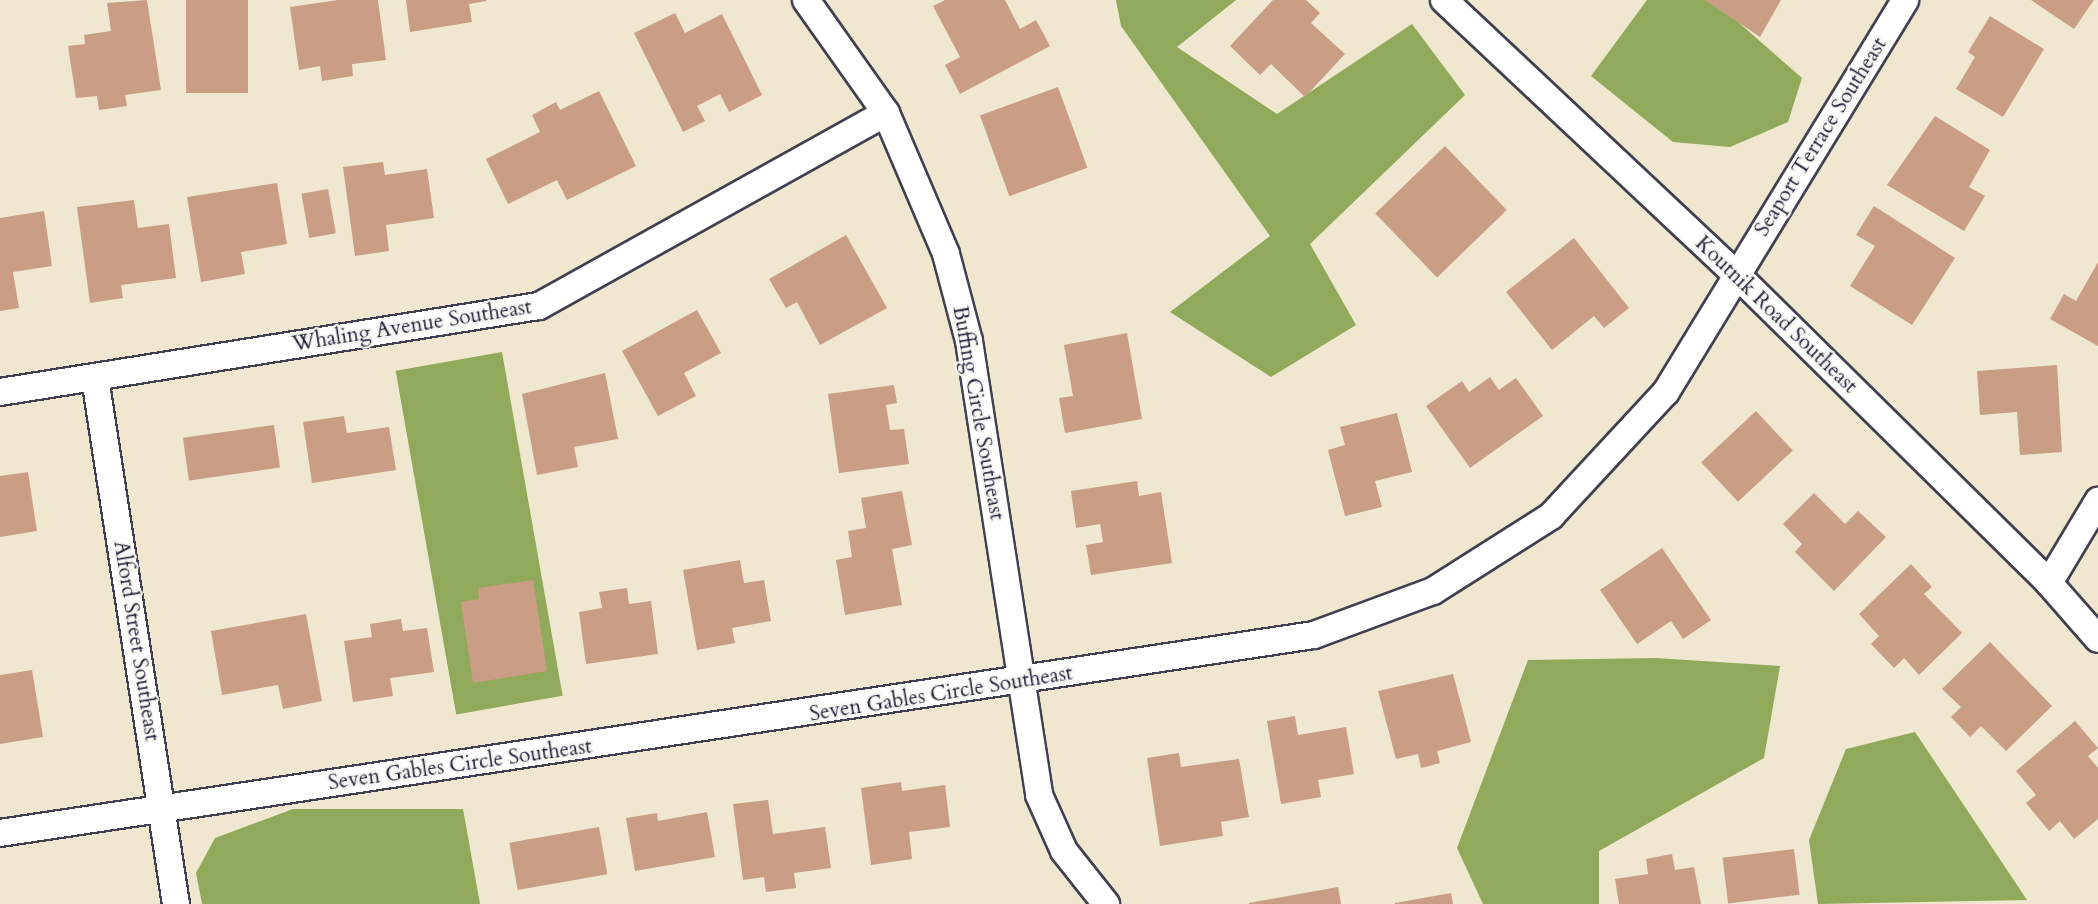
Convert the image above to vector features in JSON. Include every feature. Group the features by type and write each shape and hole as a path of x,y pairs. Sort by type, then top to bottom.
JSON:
{"street":[{"name":"Buffing Circle Southeast","path":"806,0 886,113 946,254 969,341 1039,795 1064,851 1106,904"},
{"name":"Koutnik Road Southeast","path":"1444,0 1736,274 2049,583 2098,639"},
{"name":"Seaport Terrace Southeast","path":"1736,274 1905,0"},
{"name":"Whaling Avenue Southeast","path":"0,392 539,306 886,113"},
{"name":"Seven Gables Circle Southeast","path":"0,834 1022,682 1314,635 1433,591 1551,516 1666,392 1736,274"},
{"name":"Alford Street Southeast","path":"95,378 176,904"},
{"path":"2049,583 2098,501"}],"green space":[{"path":"1116,0 1236,0 1177,47 1277,114 1412,24 1465,95 1310,244 1356,325 1271,377 1170,312 1270,236 1121,26"},
{"path":"1647,0 1713,0 1802,78 1788,122 1730,147 1673,142 1591,76"},
{"path":"502,352 563,696 456,714 396,371"},
{"path":"1656,658 1780,666 1764,758 1599,851 1599,904 1483,904 1457,848 1528,660"},
{"path":"1915,732 2027,900 1818,904 1809,840 1846,749"},
{"path":"293,809 463,809 480,904 202,904 196,873 215,838"}],"building":[{"path":"147,0 161,90 125,95 127,106 99,110 97,96 76,98 68,46 85,44 84,35 111,31 107,3"},
{"path":"186,0 248,0 248,93 186,93"},
{"path":"338,0 378,0 386,60 352,64 353,76 322,81 320,66 299,70 290,7"},
{"path":"406,0 486,1 469,4 472,22 410,32"},
{"path":"945,0 1005,0 1020,29 1036,20 1050,46 960,94 945,65 960,57 933,6"},
{"path":"1273,0 1306,0 1320,13 1311,23 1345,54 1305,97 1271,64 1260,75 1230,46"},
{"path":"1705,0 1781,0 1760,37"},
{"path":"2031,0 2094,0 2074,29"},
{"path":"675,13 685,33 722,14 762,95 729,112 720,94 697,106 705,121 683,132 634,33"},
{"path":"1990,16 2044,49 2003,117 1956,89 1975,57 1968,52"},
{"path":"1058,87 1087,168 1009,196 980,115"},
{"path":"599,91 636,166 567,200 557,180 508,204 486,159 540,132 532,115 556,102 560,110"},
{"path":"1935,116 1990,150 1969,187 1985,196 1964,231 1887,185"},
{"path":"1445,146 1507,210 1437,277 1375,213"},
{"path":"383,162 385,175 427,169 434,218 386,225 389,251 355,256 343,167"},
{"path":"277,183 287,244 241,252 245,274 201,282 187,197"},
{"path":"328,189 336,233 309,238 301,194"},
{"path":"134,200 138,228 169,224 176,278 121,285 123,298 90,303 77,207"},
{"path":"1874,206 1955,258 1912,325 1850,286 1875,246 1856,235"},
{"path":"44,211 52,266 13,272 19,308 0,311 0,218"},
{"path":"846,235 887,308 820,345 797,302 786,308 769,279"},
{"path":"1574,238 1629,308 1604,328 1594,316 1552,350 1506,292"},
{"path":"2098,262 2098,346 2050,319 2064,294 2076,301"},
{"path":"697,310 721,353 684,373 696,396 658,416 622,351"},
{"path":"1127,333 1142,419 1065,433 1059,398 1073,396 1064,345"},
{"path":"2057,365 2062,452 2020,455 2017,412 1980,415 1977,371"},
{"path":"605,373 618,439 574,447 578,467 537,475 522,394"},
{"path":"1490,377 1499,390 1516,378 1543,416 1470,468 1426,406 1462,381 1469,392"},
{"path":"894,385 897,403 886,405 890,430 904,429 909,464 839,473 828,394"},
{"path":"1756,411 1793,450 1738,502 1701,462"},
{"path":"1397,413 1412,472 1375,481 1382,507 1345,516 1328,450 1345,445 1340,427"},
{"path":"344,416 347,433 389,427 396,470 312,483 303,422"},
{"path":"274,425 280,468 189,480 183,438"},
{"path":"28,472 37,531 0,537 0,476"},
{"path":"1137,481 1139,496 1161,492 1172,563 1091,575 1086,545 1103,542 1100,524 1076,528 1071,491"},
{"path":"902,491 912,545 892,549 902,605 845,615 836,560 852,557 848,531 866,528 861,498"},
{"path":"1814,493 1845,524 1858,511 1886,537 1834,591 1795,552 1802,544 1783,524"},
{"path":"1662,548 1711,620 1683,639 1671,621 1637,644 1600,590"},
{"path":"740,560 744,583 764,580 771,621 732,628 735,643 697,650 683,570"},
{"path":"1911,564 1932,587 1924,594 1962,633 1919,675 1904,658 1894,668 1871,644 1879,636 1859,614"},
{"path":"533,580 547,671 473,683 461,602 479,599 478,588"},
{"path":"627,588 629,604 651,601 658,654 586,664 579,612 602,608 599,592"},
{"path":"306,614 322,701 283,709 278,685 222,695 211,631"},
{"path":"401,619 403,631 427,628 434,672 390,678 393,696 353,702 344,641 372,637 370,624"},
{"path":"1990,642 2052,706 2006,751 1981,726 1970,737 1951,717 1961,707 1942,689"},
{"path":"32,670 43,737 0,744 0,675"},
{"path":"1453,674 1471,742 1437,751 1440,763 1421,768 1418,754 1396,759 1378,691"},
{"path":"1295,716 1298,735 1346,727 1354,774 1318,780 1321,797 1281,804 1267,721"},
{"path":"2075,721 2098,748 2088,756 2098,768 2098,819 2074,839 2060,821 2049,831 2026,803 2036,795 2016,771"},
{"path":"1179,753 1181,767 1239,759 1249,817 1221,822 1223,836 1160,846 1147,758"},
{"path":"901,782 902,791 945,785 950,827 909,832 912,859 871,865 861,788"},
{"path":"768,800 773,834 825,827 831,868 794,873 796,888 766,892 764,877 743,880 733,804"},
{"path":"707,812 715,857 635,871 626,818 657,813 658,821"},
{"path":"599,827 607,874 518,890 509,843"},
{"path":"1794,849 1800,895 1728,903 1723,858"},
{"path":"1672,854 1675,870 1694,867 1701,904 1619,904 1615,879 1648,874 1646,859"},
{"path":"1338,887 1341,904 1249,904 1249,903"},
{"path":"1451,893 1453,904 1395,904 1395,903"}]}
